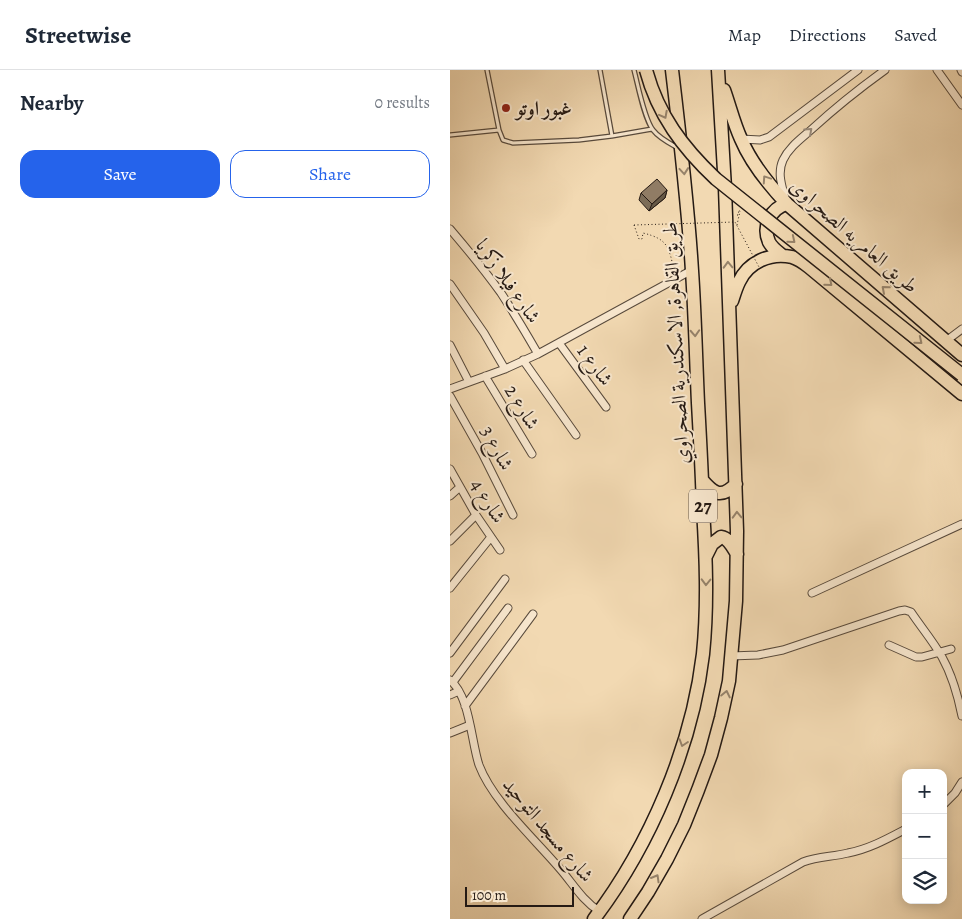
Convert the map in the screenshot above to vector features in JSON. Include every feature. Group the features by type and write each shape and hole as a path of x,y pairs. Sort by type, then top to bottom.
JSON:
{"highway":[{"path":"646,70 658,104 669,125 699,163 716,179 962,375"},
{"name":"طريق القاهرة, الاسكندرية الصحراوي","path":"597,915 632,862 654,821 672,778 696,696 703,654 706,557 692,270 682,151 672,70"},
{"name":"طريق العامريه الصحراوى","path":"719,72 741,139 753,161 786,204 962,355"},
{"name":"27","path":"630,919 667,859 684,825 711,755 729,681 736,601 737,532 726,188 719,72"},
{"path":"783,256 773,248 769,241 767,226 774,210 786,204"},
{"path":"730,308 739,282 748,270 758,262 766,258 783,256 799,259 962,394"},
{"name":"27","path":"702,480 716,493 729,491 736,484"},
{"name":"27","path":"706,557 712,544 721,537 725,537 737,554"}],"street":[{"path":"741,139 760,140 769,137 858,70"},
{"path":"786,204 780,181 780,171 788,152 824,118 885,70"},
{"path":"937,70 962,105"},
{"name":"شارع فيلا زكريا","path":"450,229 502,295 538,354"},
{"path":"450,389 505,369 538,354 692,270"},
{"path":"450,284 484,333 505,369"},
{"path":"946,341 962,329"},
{"name":"شارع 1","path":"559,343 606,407"},
{"path":"450,345 470,382"},
{"path":"523,360 576,435"},
{"name":"شارع 2","path":"485,376 532,454"},
{"name":"شارع 3","path":"450,396 482,453 513,515"},
{"name":"شارع 4","path":"450,470 476,515 500,550"},
{"path":"450,496 460,487"},
{"path":"450,541 476,515"},
{"path":"812,593 962,524"},
{"path":"450,588 491,537"},
{"path":"450,653 505,579"},
{"path":"452,681 508,608"},
{"path":"731,656 758,655 783,650 905,610 911,612 945,663 960,694 962,716"},
{"path":"465,706 533,614"},
{"path":"889,645 916,657 951,649"},
{"name":"شارع مسجد التوحيد","path":"452,681 465,706 479,764 488,784 506,808 560,868 584,899 594,908 597,915"},
{"path":"450,695 458,691"},
{"path":"450,733 470,725"},
{"path":"947,801 962,782"},
{"path":"702,919 812,858 848,854 879,843 902,831"}],"lane":[{"path":"487,70 499,130 503,140 513,143 579,140 652,129"},
{"path":"600,70 612,136"},
{"path":"634,70 647,119 652,129 660,137 682,151"},
{"path":"450,135 499,130"}],"path":[{"path":"737,225 740,210 738,215"},
{"path":"676,279 667,245 654,235 643,232 642,239 639,239 634,225 736,222 759,267"}],"building":[{"path":"657,179 667,190 652,204 641,193"}],"place":[{"name":"غبور اوتو","path":"506,108"}]}
